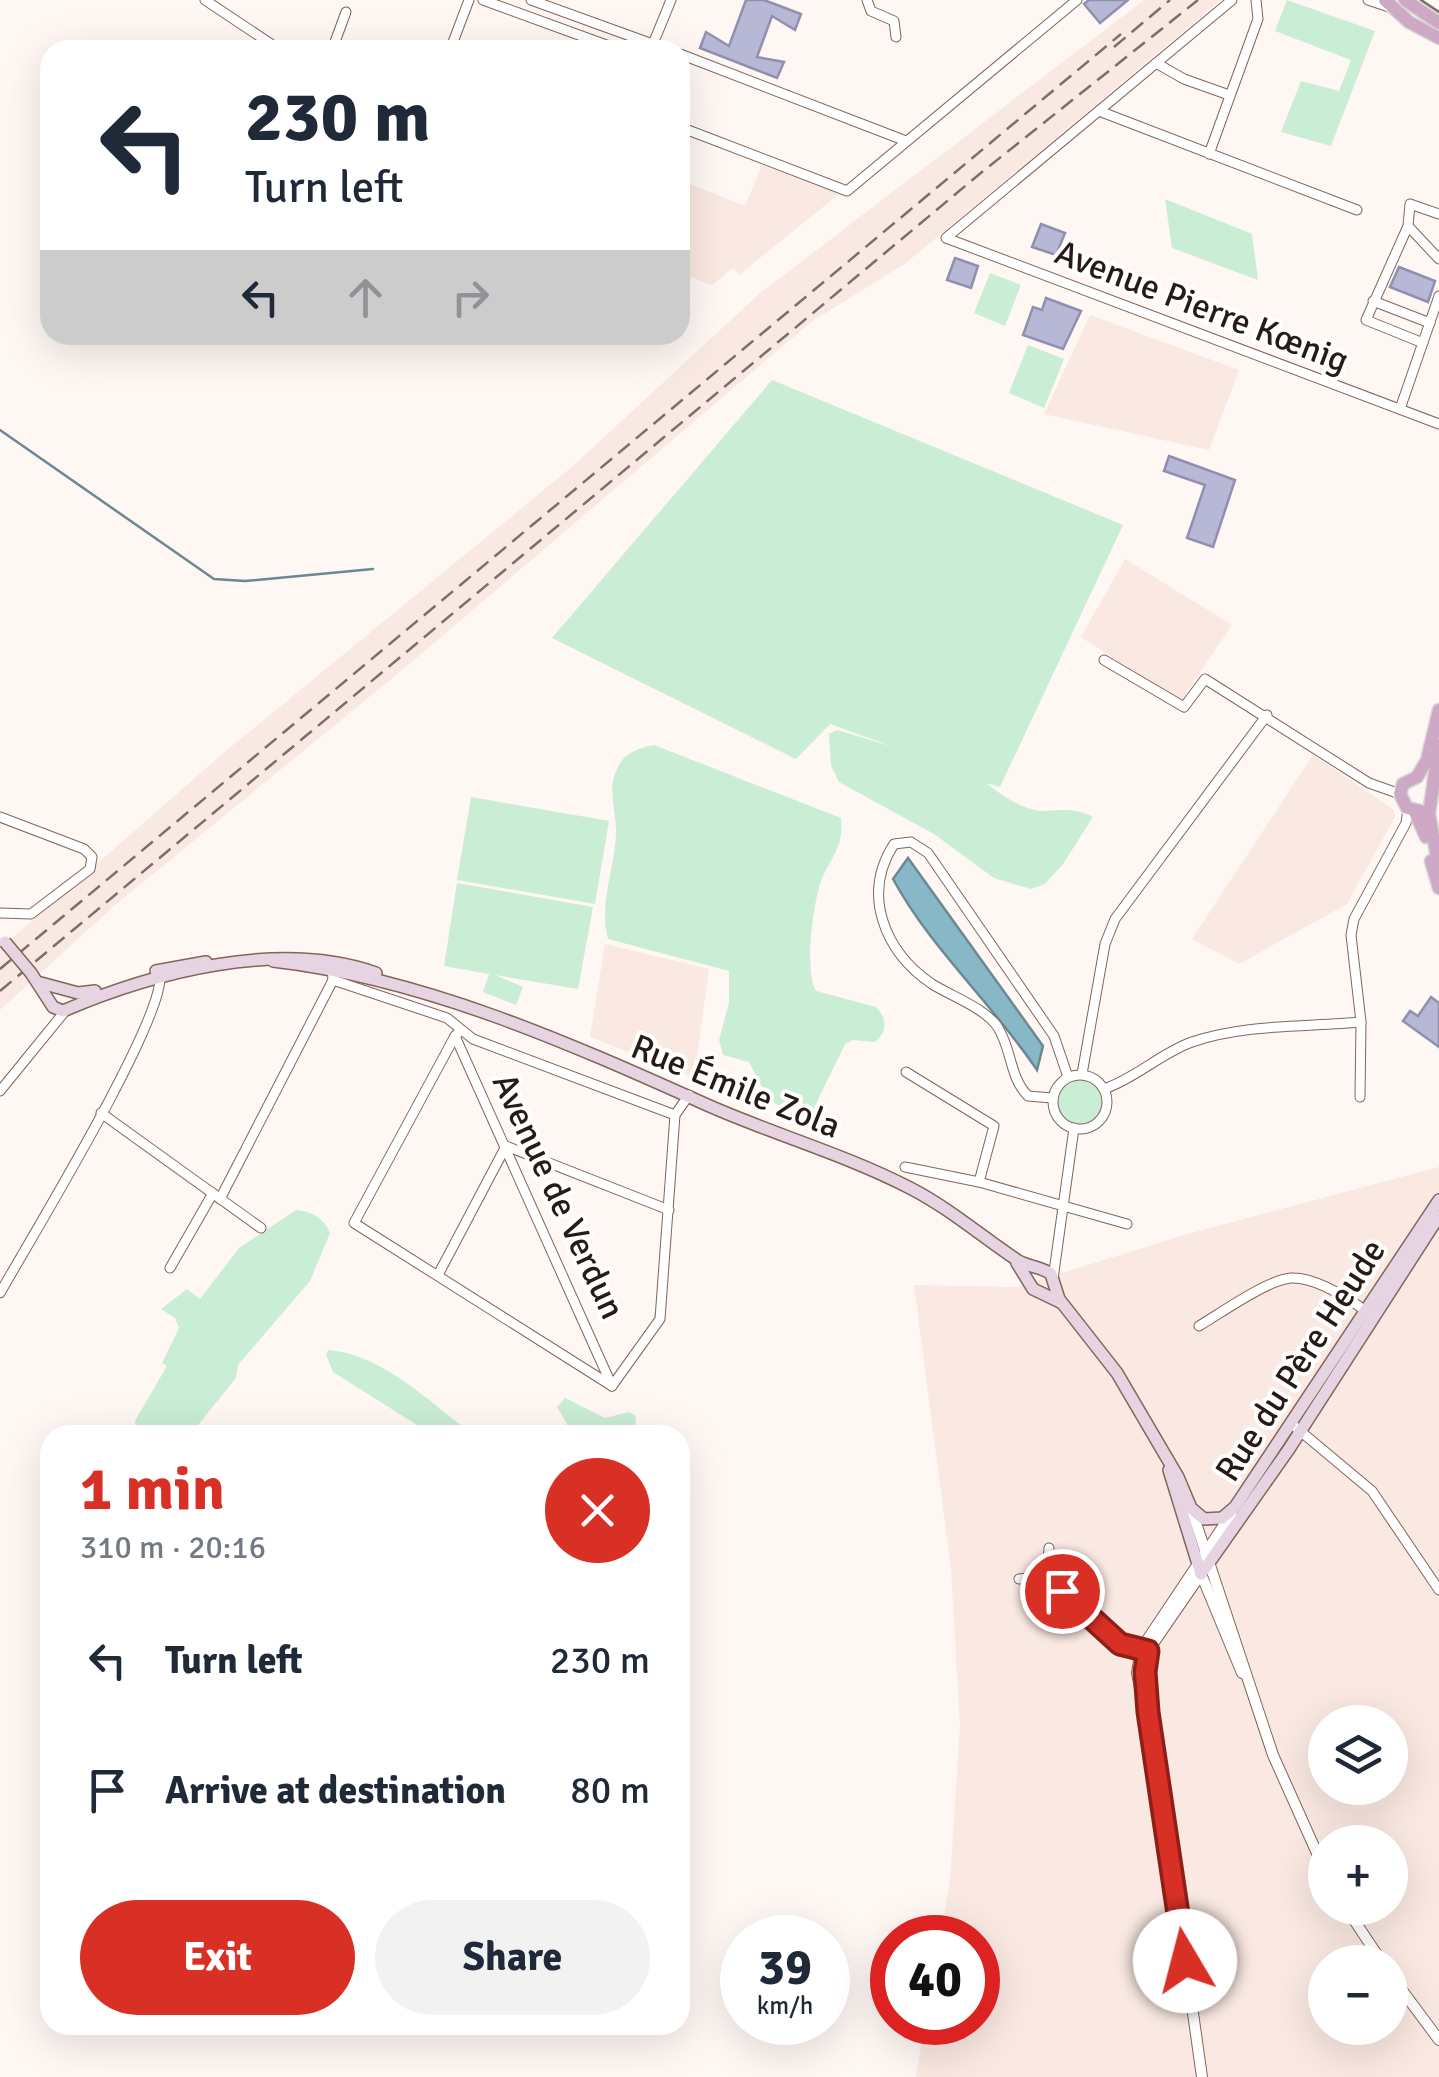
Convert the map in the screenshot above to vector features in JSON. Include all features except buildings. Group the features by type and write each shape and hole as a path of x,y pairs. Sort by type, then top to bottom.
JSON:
{"main road":[{"path":"1394,3 1405,18 1433,20"},
{"path":"1394,3 1433,20 1439,38"},
{"path":"1439,710 1427,760 1417,777 1404,784 1400,794 1426,835 1439,888"},
{"path":"1439,746 1430,807 1439,868"},
{"path":"1417,777 1433,788"},
{"path":"1412,810 1430,807"},
{"path":"3,940 60,1007"},
{"name":"Rue Émile Zola","path":"64,990 90,993 203,962 273,962 302,957 334,970 426,993 689,1094 908,1188 967,1222 1012,1256 1040,1269"},
{"name":"Rue Émile Zola","path":"60,1007 159,974"},
{"path":"34,977 64,990 73,999 60,1007"},
{"path":"60,1007 64,990"},
{"name":"Rue du Père Heude","path":"1203,1558 1297,1428 1439,1200"},
{"name":"Rue du Père Heude","path":"1369,1313 1439,1216"},
{"name":"Rue Émile Zola","path":"1012,1256 1040,1292"},
{"path":"1030,1281 1040,1269 1053,1281 1063,1305 1117,1372 1191,1508 1212,1520 1236,1508"},
{"path":"1040,1292 1048,1290 1053,1281"},
{"path":"1040,1292 1063,1305"},
{"name":"Rue du Père Heude","path":"1236,1508 1297,1428"},
{"path":"1166,1456 1203,1558"}],"street":[{"path":"205,0 265,40"},
{"path":"454,40 469,0"},
{"path":"483,0 593,40"},
{"path":"531,0 634,40"},
{"path":"650,40 672,0"},
{"path":"868,0 868,9 894,21 896,37"},
{"path":"690,131 848,191 1077,0"},
{"path":"1232,0 1099,110 1357,210"},
{"path":"1208,154 1258,18 1256,0"},
{"path":"1368,0 1394,3"},
{"path":"336,40 346,12"},
{"path":"690,58 906,141"},
{"path":"1156,63 1184,79 1229,95"},
{"name":"Avenue Pierre Kœnig","path":"1099,110 946,238 1439,424"},
{"path":"1423,343 1366,320 1408,226 1410,204 1439,214"},
{"path":"1408,226 1439,259"},
{"path":"1400,409 1439,296"},
{"path":"1374,301 1430,323"},
{"path":"1104,660 1184,708 1205,679 1369,783 1400,794"},
{"path":"1082,1074 1106,944 1115,919 1266,716"},
{"path":"1360,1097 1361,1022 1351,934 1354,919 1412,810"},
{"path":"0,818 84,849 92,857 90,869 31,914 0,913"},
{"path":"1052,1098 1028,1096 1018,1086 997,1027 899,957 881,920 877,894 886,857 894,844 910,842 928,852 1054,1036 1068,1077"},
{"path":"170,1268 217,1196 334,970 447,1018 458,1033 675,1116"},
{"path":"0,1294 101,1113 142,1030 159,974"},
{"path":"0,1090 55,1026 60,1007"},
{"path":"1104,1089 1122,1083 1187,1044 1216,1034 1361,1022"},
{"path":"458,1033 354,1223 612,1386 660,1318 675,1116 689,1094"},
{"name":"Avenue de Verdun","path":"458,1033 612,1386"},
{"path":"906,1072 994,1126 979,1182"},
{"path":"1082,1074 1104,1089 1104,1114 1092,1126 1074,1128 1060,1121 1052,1098 1057,1086 1068,1077 1082,1074"},
{"path":"101,1113 261,1228"},
{"path":"1053,1281 1074,1128"},
{"path":"438,1275 506,1146 669,1210"},
{"path":"905,1167 979,1182 1127,1224"},
{"path":"1040,1269 1058,1258"},
{"path":"1199,1326 1273,1284 1291,1278 1314,1283 1369,1313"},
{"path":"1297,1428 1372,1490 1439,1590"},
{"path":"1191,1508 1212,1604 1308,1835"},
{"name":"Rue du Père Heude","path":"1203,1558 1236,1508"},
{"path":"1047,1576 1049,1548"},
{"path":"1143,1654 1181,1603 1184,1590 1203,1558"},
{"path":"1202,2077 1148,1712 1143,1654 1203,1558"},
{"path":"1203,1558 1243,1656 1250,1692"},
{"path":"1019,1579 1047,1576 1120,1644 1143,1654"},
{"path":"1181,1603 1198,1598 1212,1604"},
{"path":"1408,1998 1439,2040"}],"shaded area":[{"path":"1144,0 1221,0 906,263 811,322 401,671 114,906 0,1010 0,949 220,756 573,466 759,294"},
{"path":"762,165 839,194 739,275 733,268 712,285 690,277 690,184 745,206"},
{"path":"1090,315 1239,370 1209,450 1044,414"},
{"path":"1125,559 1232,625 1180,702 1081,637"},
{"path":"1313,755 1393,809 1395,817 1347,904 1239,964 1192,939"},
{"path":"605,944 709,969 694,1078 590,1037"},
{"path":"1439,1167 1439,2077 916,2077 921,2045 1000,2045 1000,1915 944,1915 950,1880 960,1726 951,1569 914,1285 1017,1287 1191,1233"}],"green space":[{"path":"1287,0 1375,31 1331,146 1281,132 1301,81 1339,91 1351,60 1275,31"},
{"path":"1165,199 1252,234 1258,280 1172,248"},
{"path":"990,273 1021,285 1005,326 974,313"},
{"path":"1028,345 1064,359 1044,408 1009,393"},
{"path":"772,380 1123,525 1000,787 986,783 1029,808 1075,811 1093,817 1045,884 1031,889 994,878 934,834 839,782 831,766 829,734 837,730 894,747 830,724 796,759 552,638"},
{"path":"654,745 841,818 840,842 816,901 810,952 812,982 816,991 876,1007 884,1025 875,1042 853,1040 845,1044 812,1112 778,1105 765,1092 749,1062 723,1055 719,1040 729,1003 729,971 608,939 605,912 615,844 614,777 628,755"},
{"path":"471,797 609,821 595,904 457,880"},
{"path":"457,883 593,907 578,989 495,975 523,987 516,1005 483,992 489,974 444,966"},
{"path":"1081,1079 1097,1086 1104,1102 1097,1118 1081,1125 1065,1118 1058,1102 1065,1086"},
{"path":"296,1210 316,1216 330,1233 310,1281 238,1365 236,1378 198,1425 135,1425 167,1366 162,1363 179,1328 175,1318 161,1309 187,1289 200,1299 239,1248"},
{"path":"328,1350 348,1354 387,1370 461,1425 417,1425 333,1372 326,1355"},
{"path":"565,1398 605,1418 629,1412 636,1416 635,1425 567,1425 557,1407"}],"water":[{"path":"908,858 1043,1046 1037,1070 908,905 893,879"}],"waterway":[{"path":"0,430 214,579 245,581 373,569"}],"tram line":[{"path":"1421,0 1439,12"}],"railway":[{"path":"1114,47 1170,0"},
{"path":"0,991 982,172 1198,0"},
{"path":"0,969 1121,34"}],"route":[{"path":"1062,1591 1120,1644 1148,1651 1148,1712 1185,1961"}]}
